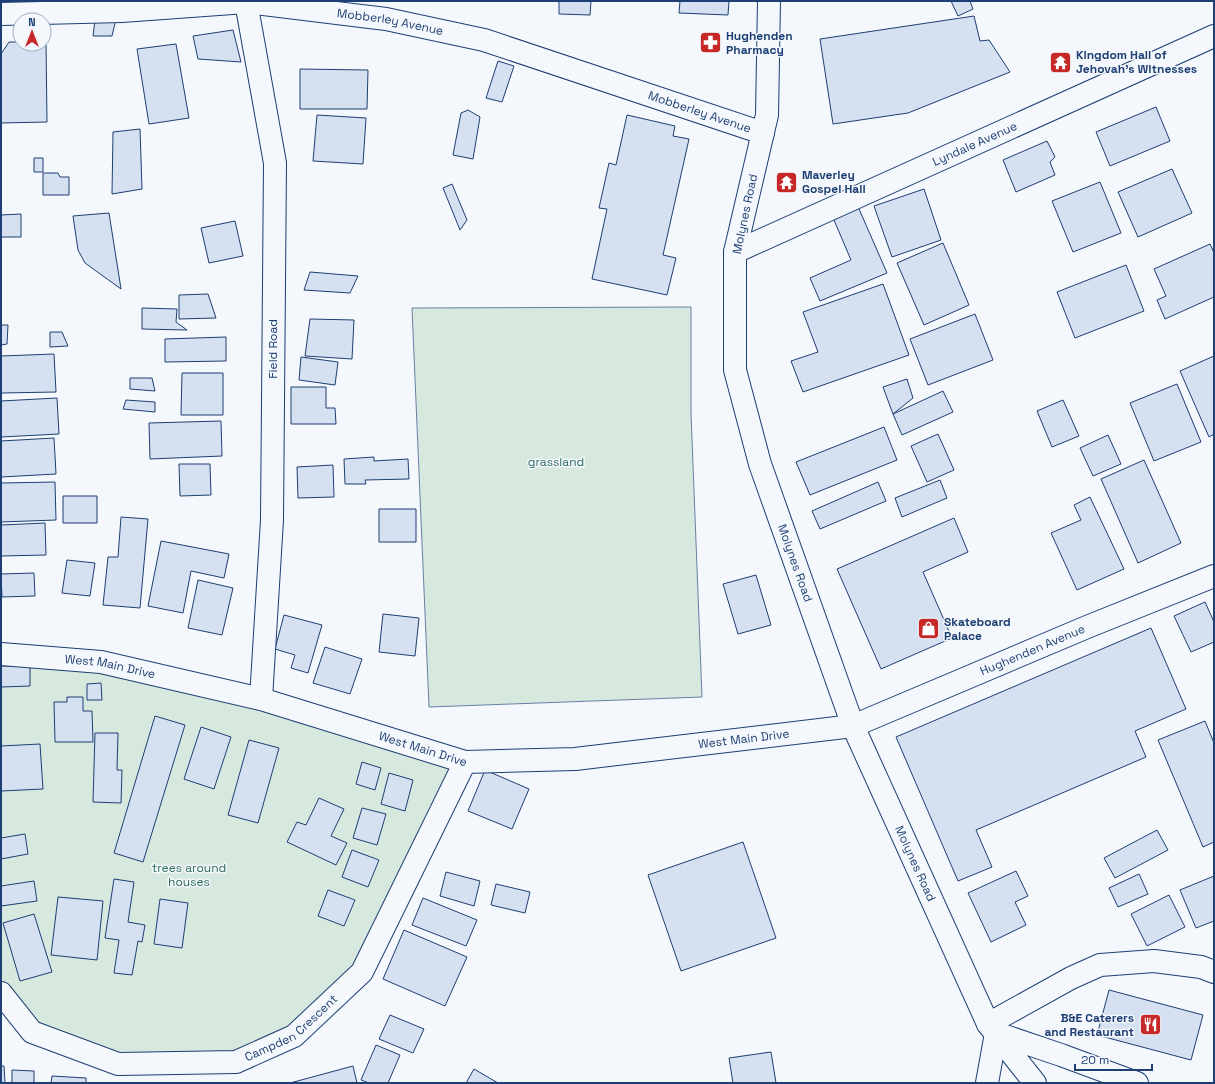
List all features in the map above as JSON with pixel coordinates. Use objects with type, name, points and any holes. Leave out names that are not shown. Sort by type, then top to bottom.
[{"type":"main road","name":"Molynes Road","points":[[769,1],[767,115],[735,252],[735,370],[760,464],[852,726],[992,1028],[1035,1083]]},
{"type":"main road","name":"Mobberley Avenue","points":[[1,14],[122,11],[246,2],[386,19],[484,40],[763,133]]},
{"type":"main road","name":"Field Road","points":[[246,2],[275,163],[272,520],[260,699]]},
{"type":"main road","name":"Lyndale Avenue","points":[[735,252],[1214,36]]},
{"type":"main road","name":"Hughenden Avenue","points":[[852,726],[1087,627],[1214,576]]},
{"type":"main road","name":"West Main Drive","points":[[1,654],[101,662],[260,699],[465,762],[575,759],[852,726]]},
{"type":"main road","name":"Campden Crescent","points":[[1,993],[32,1032],[118,1064],[236,1062],[294,1036],[362,972],[465,762]]},
{"type":"main road","points":[[992,1028],[1071,978],[1100,966],[1154,961],[1201,967],[1214,972]]},
{"type":"main road","points":[[986,1083],[992,1028]]},
{"type":"main road","points":[[992,1028],[1137,1083]]},
{"type":"green space","name":"grassland","points":[[691,307],[691,413],[702,697],[429,707],[412,308]]},
{"type":"green space","name":"trees around houses","points":[[1,658],[101,662],[465,762],[362,972],[294,1036],[236,1062],[118,1064],[32,1032],[1,993]]},
{"type":"building","points":[[559,1],[591,1],[590,15],[559,14]]},
{"type":"building","points":[[680,1],[729,1],[728,15],[679,13]]},
{"type":"building","points":[[951,1],[970,1],[973,9],[958,16]]},
{"type":"building","points":[[974,16],[980,41],[989,40],[1010,72],[908,113],[833,124],[820,39]]},
{"type":"building","points":[[116,19],[112,36],[93,36],[95,20]]},
{"type":"building","points":[[233,30],[241,62],[198,59],[193,36]]},
{"type":"building","points":[[9,42],[12,42],[12,52],[46,52],[47,122],[1,123],[1,54]]},
{"type":"building","points":[[176,44],[189,118],[149,124],[137,49]]},
{"type":"building","points":[[498,61],[514,66],[502,102],[486,98]]},
{"type":"building","points":[[300,69],[368,70],[367,109],[300,109]]},
{"type":"building","points":[[1156,107],[1170,141],[1110,166],[1096,132]]},
{"type":"building","points":[[468,110],[480,117],[473,159],[453,155],[461,113]]},
{"type":"building","points":[[317,115],[366,118],[363,164],[313,161]]},
{"type":"building","points":[[627,115],[675,126],[673,136],[689,139],[663,255],[676,258],[667,295],[592,279],[607,209],[599,208],[609,163],[616,165]]},
{"type":"building","points":[[140,129],[142,189],[112,194],[113,132]]},
{"type":"building","points":[[1047,141],[1055,157],[1050,162],[1055,175],[1016,192],[1003,160]]},
{"type":"building","points":[[34,158],[43,158],[43,172],[34,172]]},
{"type":"building","points":[[1172,169],[1192,213],[1138,237],[1118,192]]},
{"type":"building","points":[[43,173],[58,173],[60,177],[69,177],[69,195],[43,195]]},
{"type":"building","points":[[1100,182],[1121,233],[1073,252],[1052,201]]},
{"type":"building","points":[[452,184],[467,220],[460,230],[443,188]]},
{"type":"building","points":[[924,189],[941,240],[892,257],[874,206]]},
{"type":"building","points":[[856,202],[887,273],[820,301],[810,278],[851,260],[831,213]]},
{"type":"building","points":[[109,213],[121,289],[85,263],[78,250],[73,216]]},
{"type":"building","points":[[21,214],[21,237],[1,237],[1,215]]},
{"type":"building","points":[[235,221],[243,256],[209,263],[201,228]]},
{"type":"building","points":[[943,243],[969,305],[924,325],[897,263]]},
{"type":"building","points":[[1210,244],[1214,253],[1214,297],[1165,319],[1157,300],[1166,296],[1154,269]]},
{"type":"building","points":[[1126,265],[1144,311],[1075,338],[1057,292]]},
{"type":"building","points":[[310,272],[358,276],[350,293],[304,290]]},
{"type":"building","points":[[883,284],[909,355],[803,392],[791,361],[818,352],[803,312]]},
{"type":"building","points":[[208,294],[216,318],[179,319],[179,295]]},
{"type":"building","points":[[142,308],[177,309],[176,322],[187,330],[142,329]]},
{"type":"building","points":[[975,314],[993,360],[928,385],[910,339]]},
{"type":"building","points":[[310,319],[354,320],[352,359],[305,356]]},
{"type":"building","points":[[1,325],[8,325],[7,344],[1,345]]},
{"type":"building","points":[[50,332],[62,332],[68,346],[50,347]]},
{"type":"building","points":[[226,337],[226,361],[165,362],[165,339]]},
{"type":"building","points":[[54,354],[56,392],[1,393],[1,356]]},
{"type":"building","points":[[1214,356],[1214,434],[1209,437],[1180,371]]},
{"type":"building","points":[[301,357],[338,362],[335,385],[299,380]]},
{"type":"building","points":[[182,373],[223,373],[223,415],[181,415]]},
{"type":"building","points":[[130,378],[152,378],[155,391],[130,389]]},
{"type":"building","points":[[907,379],[913,398],[893,414],[883,387]]},
{"type":"building","points":[[1177,384],[1201,442],[1154,461],[1130,403]]},
{"type":"building","points":[[291,387],[326,387],[326,408],[335,408],[336,424],[291,424]]},
{"type":"building","points":[[943,391],[953,412],[902,435],[893,414]]},
{"type":"building","points":[[57,398],[59,434],[1,437],[1,401]]},
{"type":"building","points":[[126,400],[155,402],[155,412],[123,409]]},
{"type":"building","points":[[1063,400],[1079,436],[1052,447],[1037,411]]},
{"type":"building","points":[[221,421],[222,456],[150,459],[149,423]]},
{"type":"building","points":[[884,427],[897,460],[810,495],[796,462]]},
{"type":"building","points":[[938,434],[954,470],[927,482],[911,446]]},
{"type":"building","points":[[1108,435],[1121,464],[1093,476],[1080,448]]},
{"type":"building","points":[[54,438],[56,474],[1,477],[1,441]]},
{"type":"building","points":[[374,457],[374,461],[408,459],[409,479],[365,480],[366,484],[345,484],[344,459]]},
{"type":"building","points":[[1144,460],[1181,543],[1138,563],[1101,479]]},
{"type":"building","points":[[179,464],[210,464],[211,495],[180,496]]},
{"type":"building","points":[[333,465],[334,497],[298,498],[297,467]]},
{"type":"building","points":[[940,480],[947,498],[902,517],[895,498]]},
{"type":"building","points":[[55,482],[56,520],[1,522],[1,483]]},
{"type":"building","points":[[878,482],[886,501],[820,529],[812,511]]},
{"type":"building","points":[[63,496],[97,496],[97,523],[63,523]]},
{"type":"building","points":[[1090,497],[1124,569],[1077,590],[1051,533],[1081,520],[1074,505]]},
{"type":"building","points":[[379,509],[416,509],[416,542],[379,542]]},
{"type":"building","points":[[121,517],[148,519],[140,608],[103,605],[108,557],[118,557]]},
{"type":"building","points":[[954,518],[968,552],[923,572],[952,638],[881,669],[837,569]]},
{"type":"building","points":[[45,523],[46,555],[1,556],[1,525]]},
{"type":"building","points":[[161,541],[229,554],[224,578],[191,571],[183,613],[148,606]]},
{"type":"building","points":[[67,560],[95,563],[90,596],[62,593]]},
{"type":"building","points":[[34,573],[35,596],[2,597],[1,574]]},
{"type":"building","points":[[756,575],[771,625],[738,634],[723,584]]},
{"type":"building","points":[[198,580],[233,588],[222,635],[188,628]]},
{"type":"building","points":[[1205,602],[1214,622],[1214,642],[1191,652],[1174,616]]},
{"type":"building","points":[[383,614],[419,618],[415,656],[379,652]]},
{"type":"building","points":[[284,615],[322,625],[308,673],[291,668],[295,655],[275,649]]},
{"type":"building","points":[[1151,628],[1186,709],[1135,731],[1146,757],[976,830],[992,867],[958,881],[896,737]]},
{"type":"building","points":[[325,647],[362,659],[350,694],[313,683]]},
{"type":"building","points":[[1,661],[2,666],[30,666],[30,686],[1,687]]},
{"type":"building","points":[[101,683],[102,700],[87,700],[87,684]]},
{"type":"building","points":[[67,697],[83,697],[83,711],[92,711],[93,742],[55,742],[54,702],[67,702]]},
{"type":"building","points":[[155,716],[185,725],[143,862],[114,853]]},
{"type":"building","points":[[1205,721],[1214,743],[1214,842],[1203,847],[1158,740]]},
{"type":"building","points":[[201,727],[231,737],[214,789],[184,779]]},
{"type":"building","points":[[95,733],[118,733],[117,770],[122,770],[121,803],[93,802]]},
{"type":"building","points":[[249,740],[279,748],[258,823],[228,815]]},
{"type":"building","points":[[40,744],[43,789],[1,791],[1,746]]},
{"type":"building","points":[[362,762],[381,768],[375,790],[356,784]]},
{"type":"building","points":[[485,770],[529,789],[512,829],[468,811]]},
{"type":"building","points":[[389,773],[413,780],[405,811],[381,804]]},
{"type":"building","points":[[319,798],[344,809],[331,836],[347,843],[336,865],[287,842],[297,822],[306,825]]},
{"type":"building","points":[[362,808],[386,814],[377,845],[353,838]]},
{"type":"building","points":[[1157,830],[1168,850],[1115,878],[1104,858]]},
{"type":"building","points":[[25,834],[28,854],[1,859],[1,838]]},
{"type":"building","points":[[743,842],[776,938],[681,971],[648,875]]},
{"type":"building","points":[[352,850],[379,860],[368,887],[342,877]]},
{"type":"building","points":[[1016,871],[1028,896],[1015,902],[1026,925],[991,942],[968,893]]},
{"type":"building","points":[[446,872],[480,881],[474,906],[440,896]]},
{"type":"building","points":[[1139,874],[1148,894],[1118,907],[1109,888]]},
{"type":"building","points":[[1214,876],[1214,921],[1196,928],[1180,890]]},
{"type":"building","points":[[114,879],[134,882],[128,922],[145,925],[142,942],[138,941],[132,975],[114,973],[119,940],[105,938]]},
{"type":"building","points":[[34,881],[37,901],[1,906],[1,886]]},
{"type":"building","points":[[496,884],[530,892],[525,913],[491,905]]},
{"type":"building","points":[[328,890],[355,900],[344,926],[318,916]]},
{"type":"building","points":[[1169,895],[1185,927],[1147,946],[1131,914]]},
{"type":"building","points":[[58,897],[103,901],[97,960],[51,955]]},
{"type":"building","points":[[423,898],[477,920],[466,946],[412,925]]},
{"type":"building","points":[[160,899],[188,903],[182,948],[154,944]]},
{"type":"building","points":[[34,914],[52,972],[20,981],[3,923]]},
{"type":"building","points":[[404,930],[467,957],[445,1006],[383,979]]},
{"type":"building","name":"B&E Caterers and Restaurant","points":[[1109,990],[1203,1015],[1191,1060],[1097,1035]]},
{"type":"building","points":[[390,1015],[424,1029],[413,1053],[379,1039]]},
{"type":"building","points":[[376,1045],[400,1055],[388,1083],[369,1083],[361,1080]]},
{"type":"building","points":[[771,1052],[776,1083],[733,1083],[729,1058]]},
{"type":"building","points":[[1,1066],[4,1066],[5,1083],[1,1083]]},
{"type":"building","points":[[353,1066],[357,1083],[290,1083]]},
{"type":"building","points":[[474,1069],[498,1083],[466,1083]]},
{"type":"building","points":[[12,1070],[34,1071],[34,1083],[12,1083]]},
{"type":"building","points":[[52,1076],[86,1078],[86,1083],[51,1083]]},
{"type":"place","name":"Hughenden Pharmacy","points":[[711,43]]},
{"type":"place","name":"Kingdom Hall of Jehovah's Witnesses","points":[[1060,62]]},
{"type":"place","name":"Maverley Gospel Hall","points":[[786,182]]},
{"type":"place","name":"Skateboard Palace","points":[[928,629]]},
{"type":"place","name":"B&E Caterers and Restaurant","points":[[1150,1025]]}]
